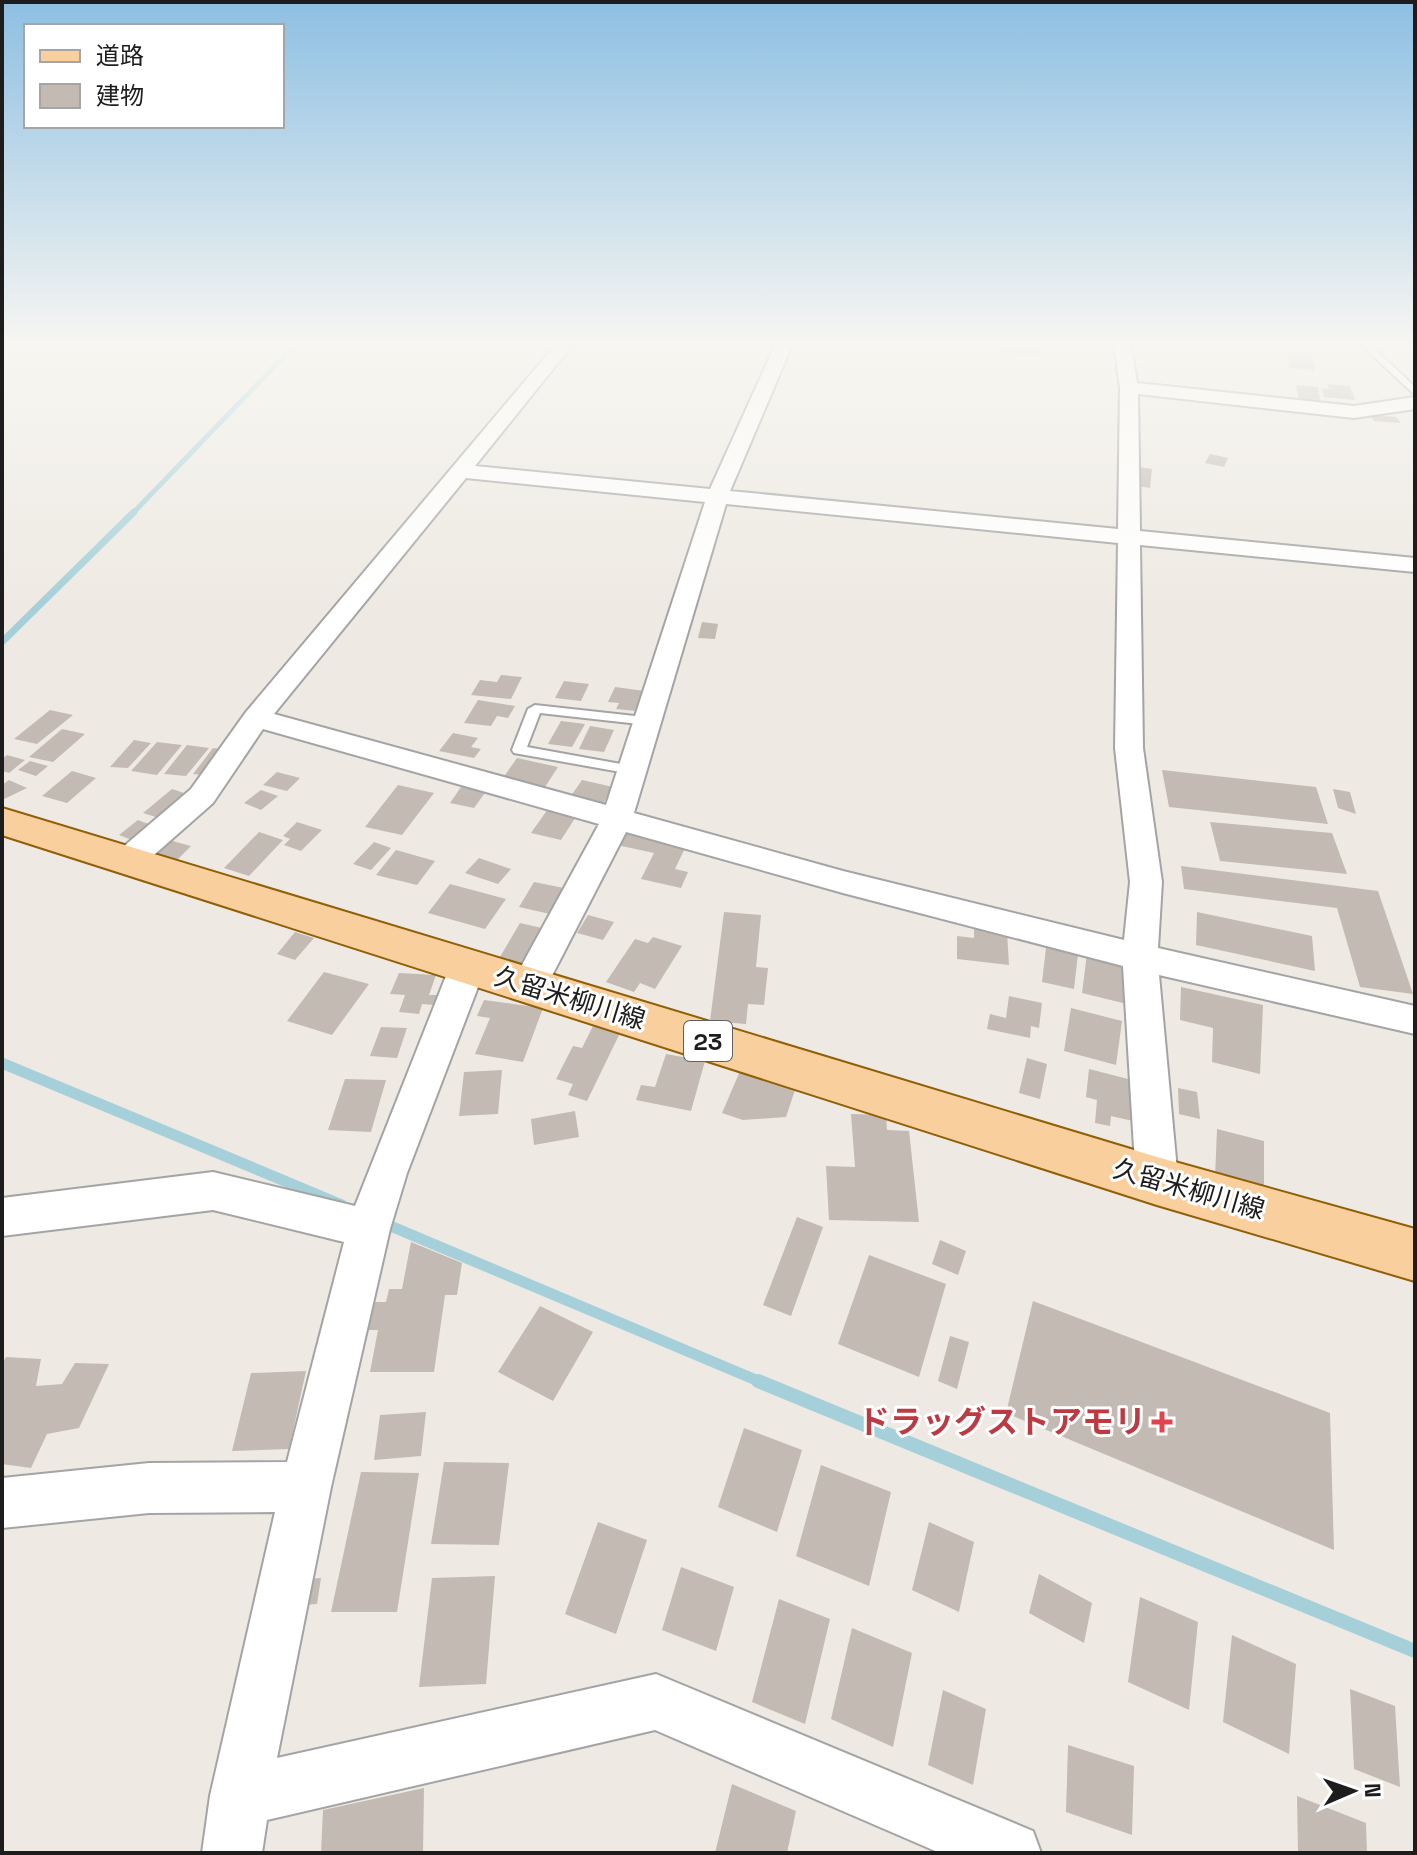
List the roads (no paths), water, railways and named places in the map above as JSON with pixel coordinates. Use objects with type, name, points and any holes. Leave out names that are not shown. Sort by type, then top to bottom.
[{"type":"main road","name":"久留米柳川線","points":[[2,821],[1157,1181],[1415,1255]]},
{"type":"street","points":[[127,861],[202,796],[256,718],[494,430]]},
{"type":"street","points":[[529,985],[617,819],[718,495],[747,430]]},
{"type":"street","points":[[1129,430],[1129,748],[1146,882],[1140,957],[1157,1181]]},
{"type":"street","points":[[460,471],[1415,565]]},
{"type":"street","points":[[256,718],[843,882],[1140,957],[1415,1020]]},
{"type":"street","points":[[232,1853],[240,1796],[306,1487],[369,1229],[386,1173],[468,966]]},
{"type":"street","points":[[2,1217],[213,1191],[369,1229]]},
{"type":"street","points":[[2,1503],[149,1488],[306,1487]]},
{"type":"street","points":[[240,1796],[656,1702],[1011,1853]]},
{"type":"lane","points":[[632,770],[519,750],[535,709],[648,721]]},
{"type":"waterway","points":[[133,513],[213,430]]},
{"type":"waterway","points":[[2,642],[133,513]]},
{"type":"waterway","points":[[2,1063],[342,1205]]},
{"type":"waterway","points":[[381,1222],[763,1383]]},
{"type":"waterway","points":[[758,1381],[1415,1651]]},
{"type":"place","name":"ドラッグストアモリ","points":[[1162,1422]]}]
